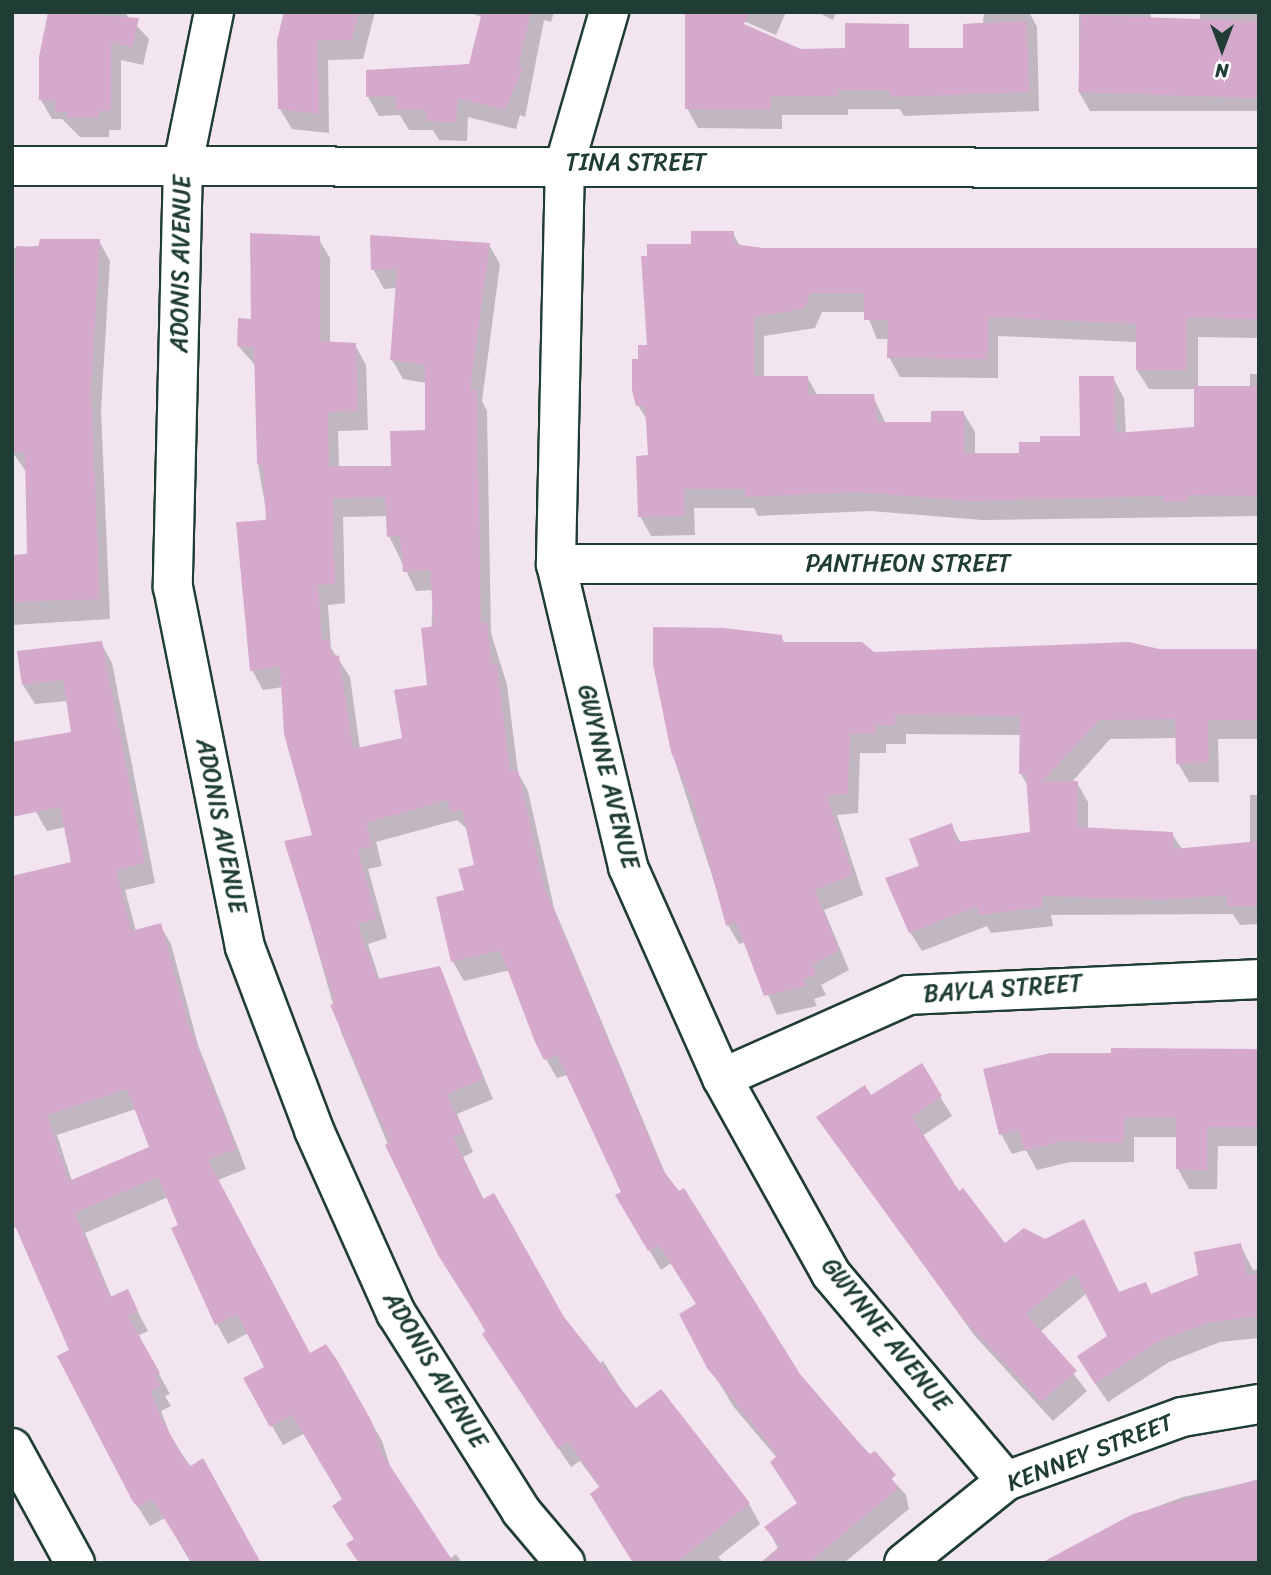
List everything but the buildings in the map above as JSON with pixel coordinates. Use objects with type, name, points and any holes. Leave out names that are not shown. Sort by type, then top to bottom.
[{"type":"street","name":"ADONIS AVENUE","points":[[214,12],[183,165],[173,587],[245,947],[314,1130],[396,1313],[521,1511],[565,1563]]},
{"type":"street","name":"GWYNNE AVENUE","points":[[609,12],[565,163],[556,564],[628,867],[722,1078],[831,1274],[1006,1481]]},
{"type":"street","name":"TINA STREET","points":[[12,166],[565,163],[1259,168]]},
{"type":"street","name":"PANTHEON STREET","points":[[556,564],[1259,564]]},
{"type":"street","name":"BAYLA STREET","points":[[722,1078],[908,995],[1259,979]]},
{"type":"street","name":"KENNEY STREET","points":[[904,1563],[1006,1481],[1182,1417],[1259,1404]]},
{"type":"street","points":[[12,1448],[75,1563]]}]
